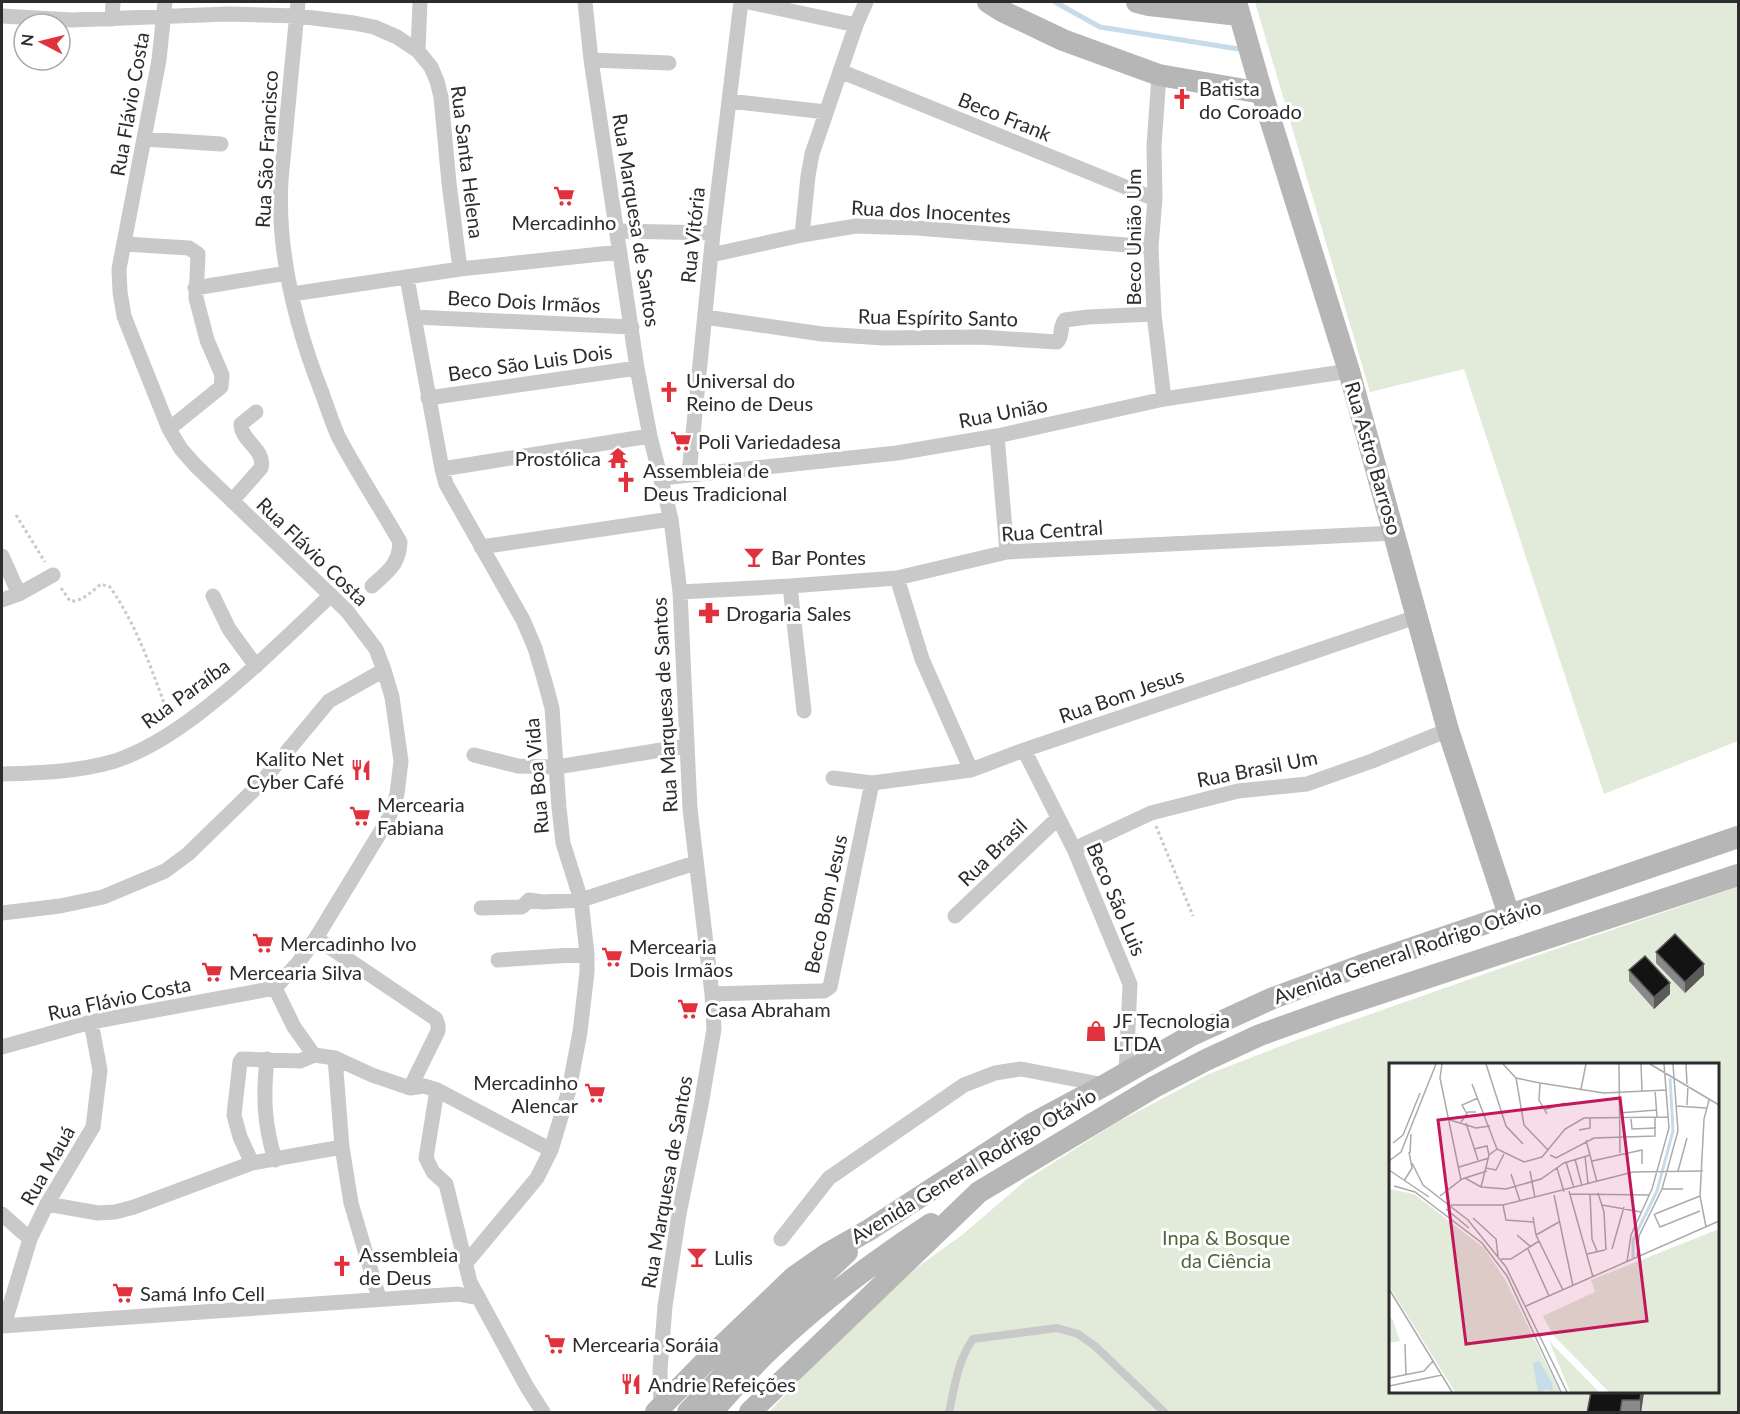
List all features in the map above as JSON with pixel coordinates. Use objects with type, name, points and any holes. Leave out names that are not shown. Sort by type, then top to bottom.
[{"type":"main road","points":[[988,2],[1063,40],[1159,75],[1262,93]]},
{"type":"main road","points":[[1137,2],[1149,5],[1238,8]]},
{"type":"main road","name":"Rua Astro Barroso","points":[[1238,8],[1262,93],[1349,370],[1448,730],[1509,915]]},
{"type":"main road","name":"Avenida General Rodrigo Otávio","points":[[659,1410],[703,1364],[794,1277],[1032,1124],[1192,1035],[1273,998],[1738,837]]},
{"type":"main road","name":"Avenida General Rodrigo Otávio","points":[[758,1409],[979,1192],[1154,1087],[1260,1035],[1338,1006],[1738,874]]},
{"type":"main road","points":[[712,1413],[749,1370],[813,1310],[879,1259],[979,1192]]},
{"type":"main road","points":[[688,1413],[778,1318],[869,1230]]},
{"type":"street","points":[[112,19],[113,2]]},
{"type":"street","points":[[418,51],[420,2]]},
{"type":"street","name":"Rua Marquesa de Santos","points":[[585,2],[591,60],[638,368],[650,436],[671,519],[680,592],[686,746],[695,863],[712,994],[714,1029],[679,1214],[665,1306],[659,1410]]},
{"type":"street","name":"Rua Vitória","points":[[689,474],[713,233],[741,2]]},
{"type":"street","points":[[749,2],[856,25]]},
{"type":"street","points":[[802,235],[812,154],[866,2]]},
{"type":"street","name":"Rua Santa Helena","points":[[2,16],[72,20],[112,19],[165,9],[228,14],[297,9],[333,20],[374,27],[397,37],[418,51],[431,67],[437,81],[441,97],[460,269]]},
{"type":"street","name":"Rua Flávio Costa","points":[[2,1047],[91,1022],[275,988],[298,963],[316,938],[389,818],[397,794],[400,761],[392,697],[376,649],[347,611],[181,449],[169,429],[124,316],[119,269],[159,60],[165,9]]},
{"type":"street","name":"Rua São Francisco","points":[[297,9],[279,208],[281,234],[287,273],[312,368],[338,434],[400,542],[400,554],[395,565],[372,586]]},
{"type":"street","points":[[591,60],[669,63]]},
{"type":"street","name":"Beco Frank","points":[[840,71],[1155,199]]},
{"type":"street","name":"Beco União Um","points":[[1159,75],[1151,247],[1154,314],[1164,399]]},
{"type":"street","points":[[729,101],[826,112]]},
{"type":"street","points":[[144,139],[221,144]]},
{"type":"street","name":"Rua dos Inocentes","points":[[711,255],[856,226],[917,228],[1151,247]]},
{"type":"street","points":[[617,231],[713,233]]},
{"type":"street","points":[[125,244],[189,248],[198,254],[195,288],[199,312],[207,340],[222,375],[221,387],[169,429]]},
{"type":"street","points":[[292,294],[460,269],[620,252]]},
{"type":"street","points":[[195,288],[287,273]]},
{"type":"street","name":"Rua Boa Vida","points":[[407,278],[446,484],[508,594],[535,648],[552,708],[563,843],[581,900],[587,954],[580,1032],[569,1090],[551,1150],[537,1178],[466,1263]]},
{"type":"street","name":"Rua Espírito Santo","points":[[705,317],[843,336],[979,337],[1057,342],[1060,340],[1061,326],[1065,320],[1154,314]]},
{"type":"street","name":"Beco Dois Irmãos","points":[[414,317],[632,327]]},
{"type":"street","name":"Beco São Luis Dois","points":[[428,398],[638,368]]},
{"type":"street","name":"Rua União","points":[[662,478],[897,453],[997,436],[1164,399],[1349,370]]},
{"type":"street","points":[[232,501],[261,468],[262,458],[241,431],[241,424],[256,412]]},
{"type":"street","points":[[442,469],[650,436]]},
{"type":"street","points":[[997,436],[1006,552]]},
{"type":"street","points":[[481,547],[671,519]]},
{"type":"street","name":"Rua Central","points":[[680,592],[897,578],[1006,552],[1395,533]]},
{"type":"street","points":[[2,556],[19,594]]},
{"type":"street","points":[[2,600],[19,594],[53,575]]},
{"type":"street","points":[[897,578],[922,659],[971,770]]},
{"type":"street","points":[[790,586],[804,711]]},
{"type":"street","name":"Rua Paraíba","points":[[2,774],[57,772],[86,768],[137,752],[175,732],[222,696],[331,595]]},
{"type":"street","points":[[213,596],[229,628],[256,666]]},
{"type":"street","name":"Rua Bom Jesus","points":[[833,778],[872,783],[971,770],[1416,617]]},
{"type":"street","points":[[2,913],[60,906],[103,897],[165,871],[207,837],[260,784],[329,701],[384,670]]},
{"type":"street","name":"Rua Brasil Um","points":[[1074,849],[1151,813],[1238,791],[1307,784],[1448,730]]},
{"type":"street","points":[[474,755],[518,766],[557,767],[686,746]]},
{"type":"street","name":"Beco São Luis","points":[[1024,750],[1074,849],[1130,984],[1126,1073]]},
{"type":"street","name":"Beco Bom Jesus","points":[[712,994],[824,991],[830,987],[872,783]]},
{"type":"street","name":"Rua Brasil","points":[[955,916],[1058,818]]},
{"type":"street","points":[[481,908],[522,907],[529,900],[543,902],[581,900],[695,863]]},
{"type":"street","points":[[316,938],[436,1019],[438,1031],[410,1088]]},
{"type":"street","points":[[498,960],[587,954]]},
{"type":"street","points":[[275,988],[294,1027],[314,1055]]},
{"type":"street","name":"Rua Mauá","points":[[3,1326],[30,1239],[47,1204],[93,1127],[100,1070],[91,1022]]},
{"type":"street","points":[[252,1163],[240,1137],[234,1115],[238,1067],[242,1059],[300,1061],[314,1055],[335,1058],[372,1075],[410,1088],[424,1086],[437,1090],[551,1150]]},
{"type":"street","points":[[335,1058],[342,1147],[351,1203],[379,1298]]},
{"type":"street","points":[[267,1059],[264,1112],[268,1138],[275,1160]]},
{"type":"street","points":[[781,1239],[829,1178],[964,1085],[995,1072],[1021,1069],[1105,1085]]},
{"type":"street","points":[[437,1090],[426,1158],[434,1172],[446,1184],[470,1282],[526,1387],[543,1413]]},
{"type":"street","points":[[47,1204],[98,1213],[115,1212],[252,1163],[342,1147]]},
{"type":"street","points":[[2,1214],[30,1239]]},
{"type":"street","points":[[3,1326],[458,1293],[479,1298]]},
{"type":"lane","points":[[949,1413],[959,1366],[964,1352],[973,1339],[1057,1328],[1078,1334],[1095,1346],[1164,1413]]},
{"type":"path","points":[[16,515],[70,601],[79,601],[101,584],[110,587],[138,634],[164,703]]},
{"type":"path","points":[[1151,813],[1194,916]]},
{"type":"green space","points":[[1255,2],[1738,2],[1738,741],[1604,794],[1464,369],[1370,392]]},
{"type":"green space","name":"Inpa & Bosque da Ciência","points":[[1738,887],[1738,1412],[769,1412],[841,1336],[915,1269],[962,1235],[1026,1180],[1116,1123],[1209,1074],[1294,1041]]},
{"type":"building","points":[[1675,934],[1704,964],[1685,982],[1656,952]]},
{"type":"building","points":[[1645,956],[1670,983],[1654,997],[1629,970]]},
{"type":"building","points":[[1591,1393],[1641,1393],[1640,1400],[1622,1400],[1620,1413],[1587,1413]]},
{"type":"waterway","points":[[1055,2],[1100,27],[1245,50]]},
{"type":"place","name":"Batista do Coroado","points":[[1182,99]]},
{"type":"place","name":"Mercadinho","points":[[564,196]]},
{"type":"place","name":"Universal do Reino de Deus","points":[[669,392]]},
{"type":"place","name":"Poli Variedadesa","points":[[681,441]]},
{"type":"place","name":"Prostólica","points":[[618,458]]},
{"type":"place","name":"Assembleia de Deus Tradicional","points":[[626,482]]},
{"type":"place","name":"Bar Pontes","points":[[754,557]]},
{"type":"place","name":"Drogaria Sales","points":[[709,613]]},
{"type":"place","name":"Kalito Net Cyber Café","points":[[361,770]]},
{"type":"place","name":"Mercearia Fabiana","points":[[360,816]]},
{"type":"place","name":"Mercadinho Ivo","points":[[263,943]]},
{"type":"place","name":"Mercearia Dois Irmãos","points":[[612,957]]},
{"type":"place","name":"Mercearia Silva","points":[[212,972]]},
{"type":"place","name":"Casa Abraham","points":[[688,1009]]},
{"type":"place","name":"JF Tecnologia LTDA","points":[[1096,1031]]},
{"type":"place","name":"Mercadinho Alencar","points":[[595,1093]]},
{"type":"place","name":"Lulis","points":[[697,1257]]},
{"type":"place","name":"Assembleia de Deus","points":[[342,1266]]},
{"type":"place","name":"Samá Info Cell","points":[[123,1293]]},
{"type":"place","name":"Mercearia Soráia","points":[[555,1344]]},
{"type":"place","name":"Andrie Refeições","points":[[631,1384]]}]
